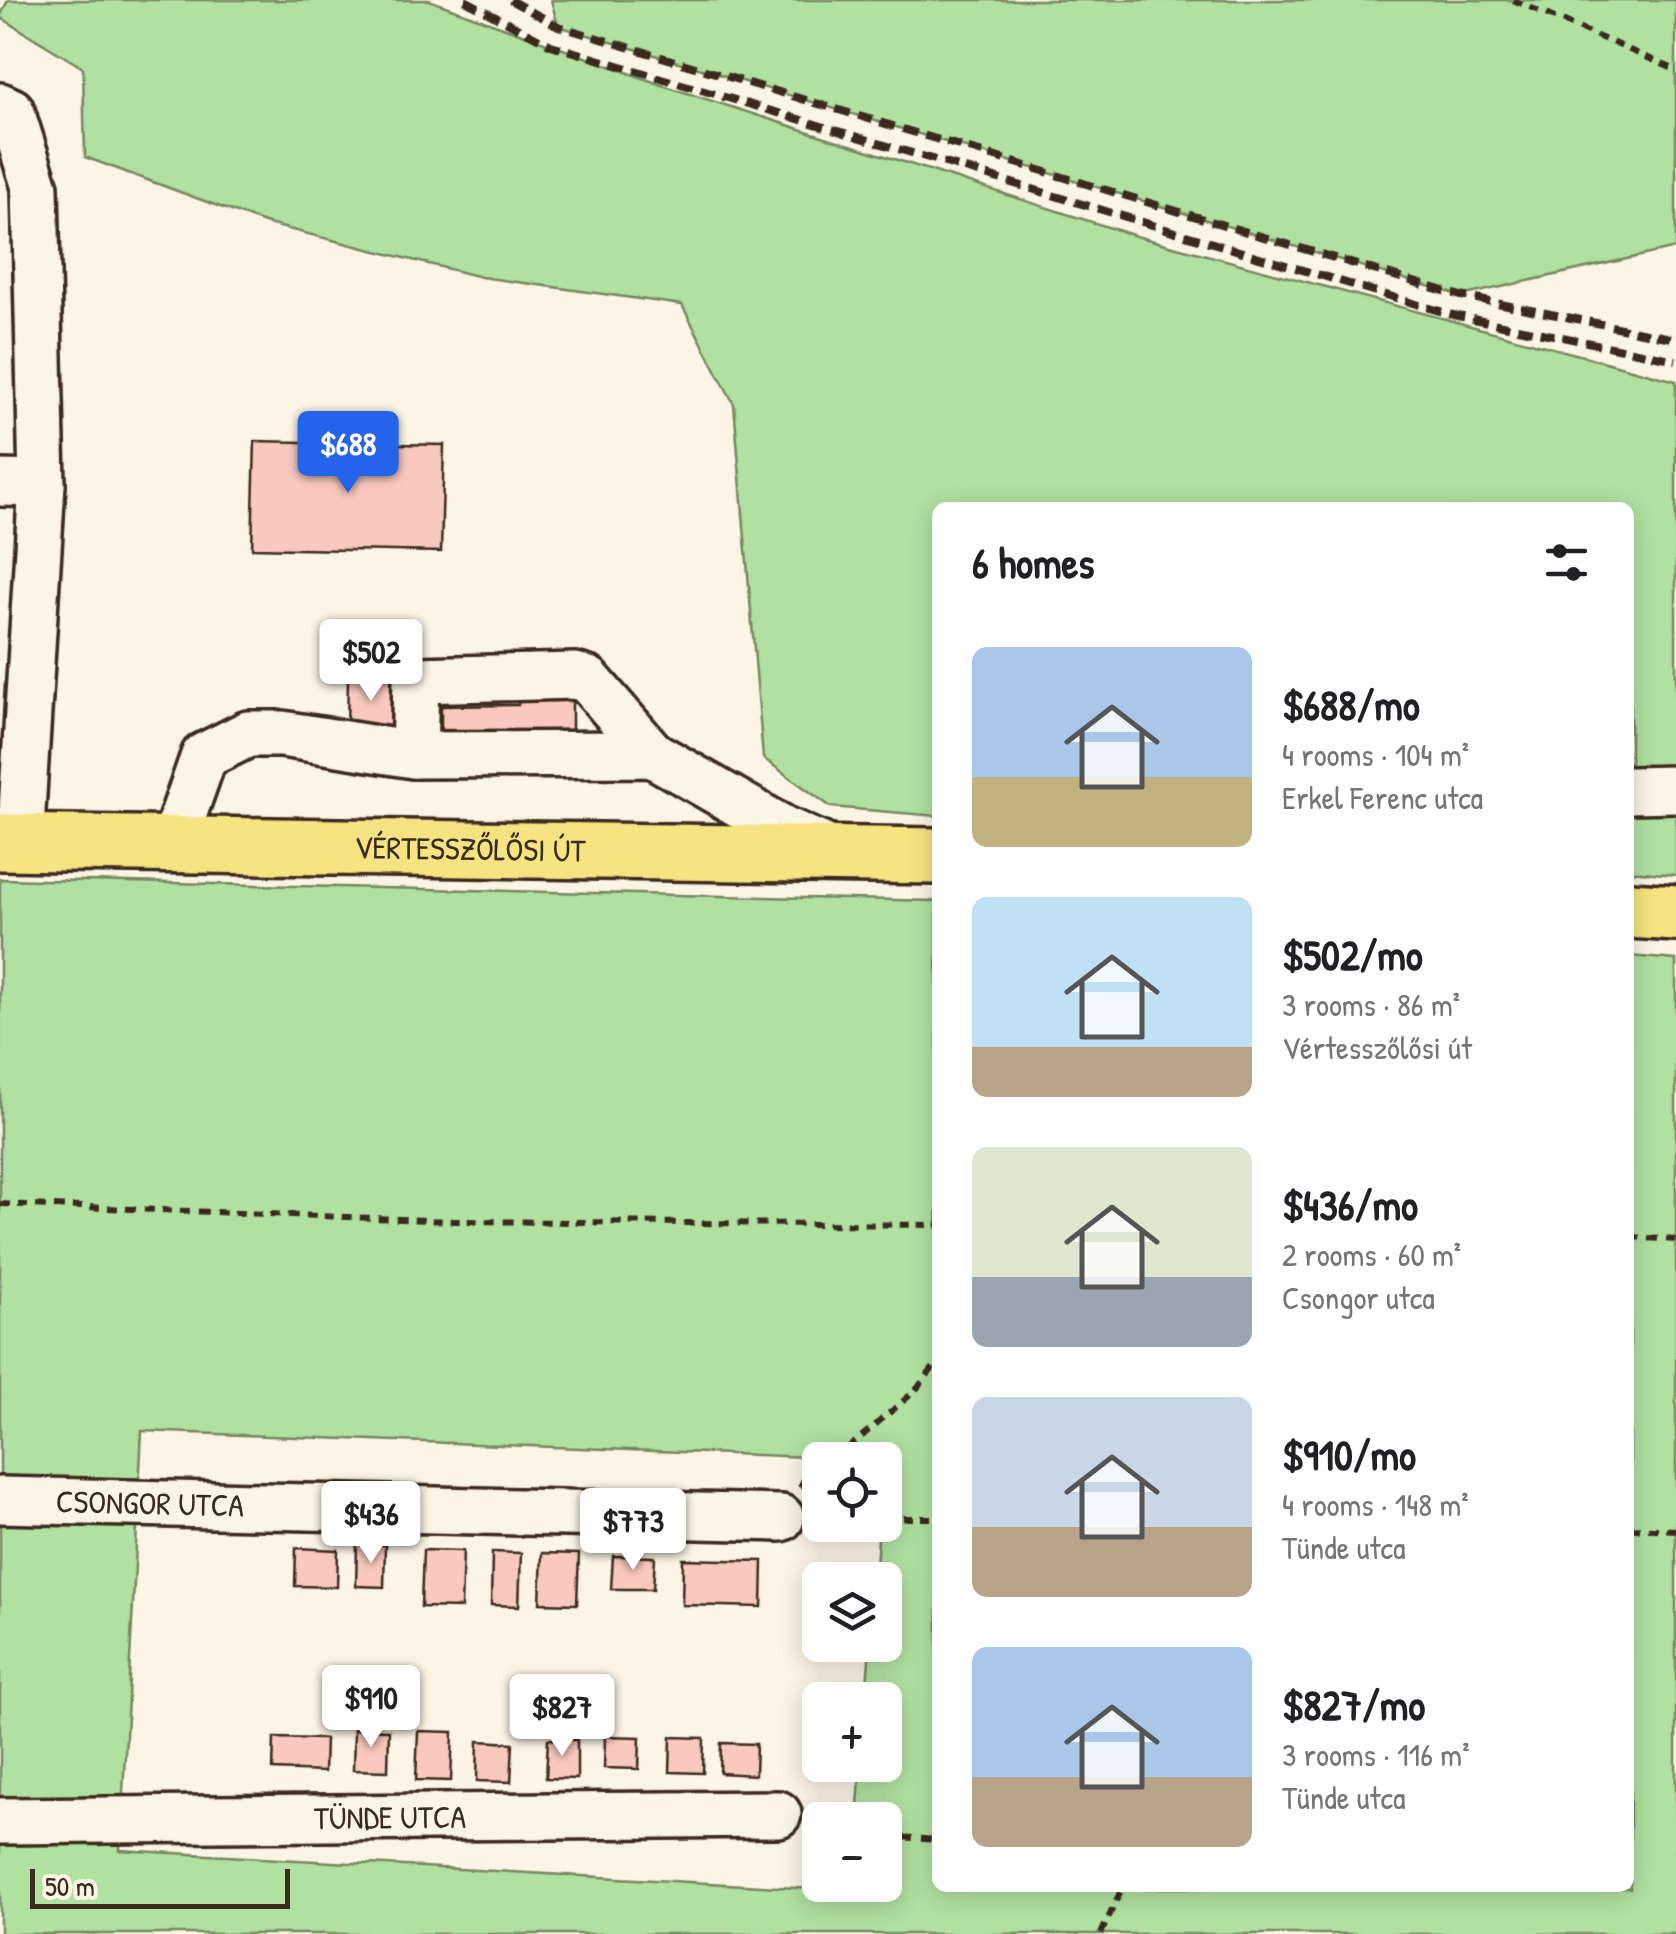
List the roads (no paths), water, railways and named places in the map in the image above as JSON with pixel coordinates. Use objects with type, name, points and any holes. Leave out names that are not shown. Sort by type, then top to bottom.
[{"type":"main road","name":"VÉRTESSZŐLŐSI ÚT","points":[[10,843],[932,856]]},
{"type":"main road","points":[[1634,910],[1676,913]]},
{"type":"street","points":[[5,108],[35,187],[10,843]]},
{"type":"street","points":[[414,755],[416,680],[575,676],[588,680],[694,794],[697,813],[689,828],[658,852]]},
{"type":"street","points":[[173,844],[204,756],[248,734],[282,734],[414,755],[664,762],[783,829],[840,854]]},
{"type":"street","points":[[1634,790],[1676,789]]},
{"type":"street","name":"CSONGOR UTCA","points":[[0,1500],[781,1518]]},
{"type":"street","name":"TÜNDE UTCA","points":[[0,1821],[778,1814]]},
{"type":"railway","points":[[465,0],[551,45],[1453,315],[1676,360]]},
{"type":"railway","points":[[510,0],[558,26],[1461,296],[1676,339]]}]
